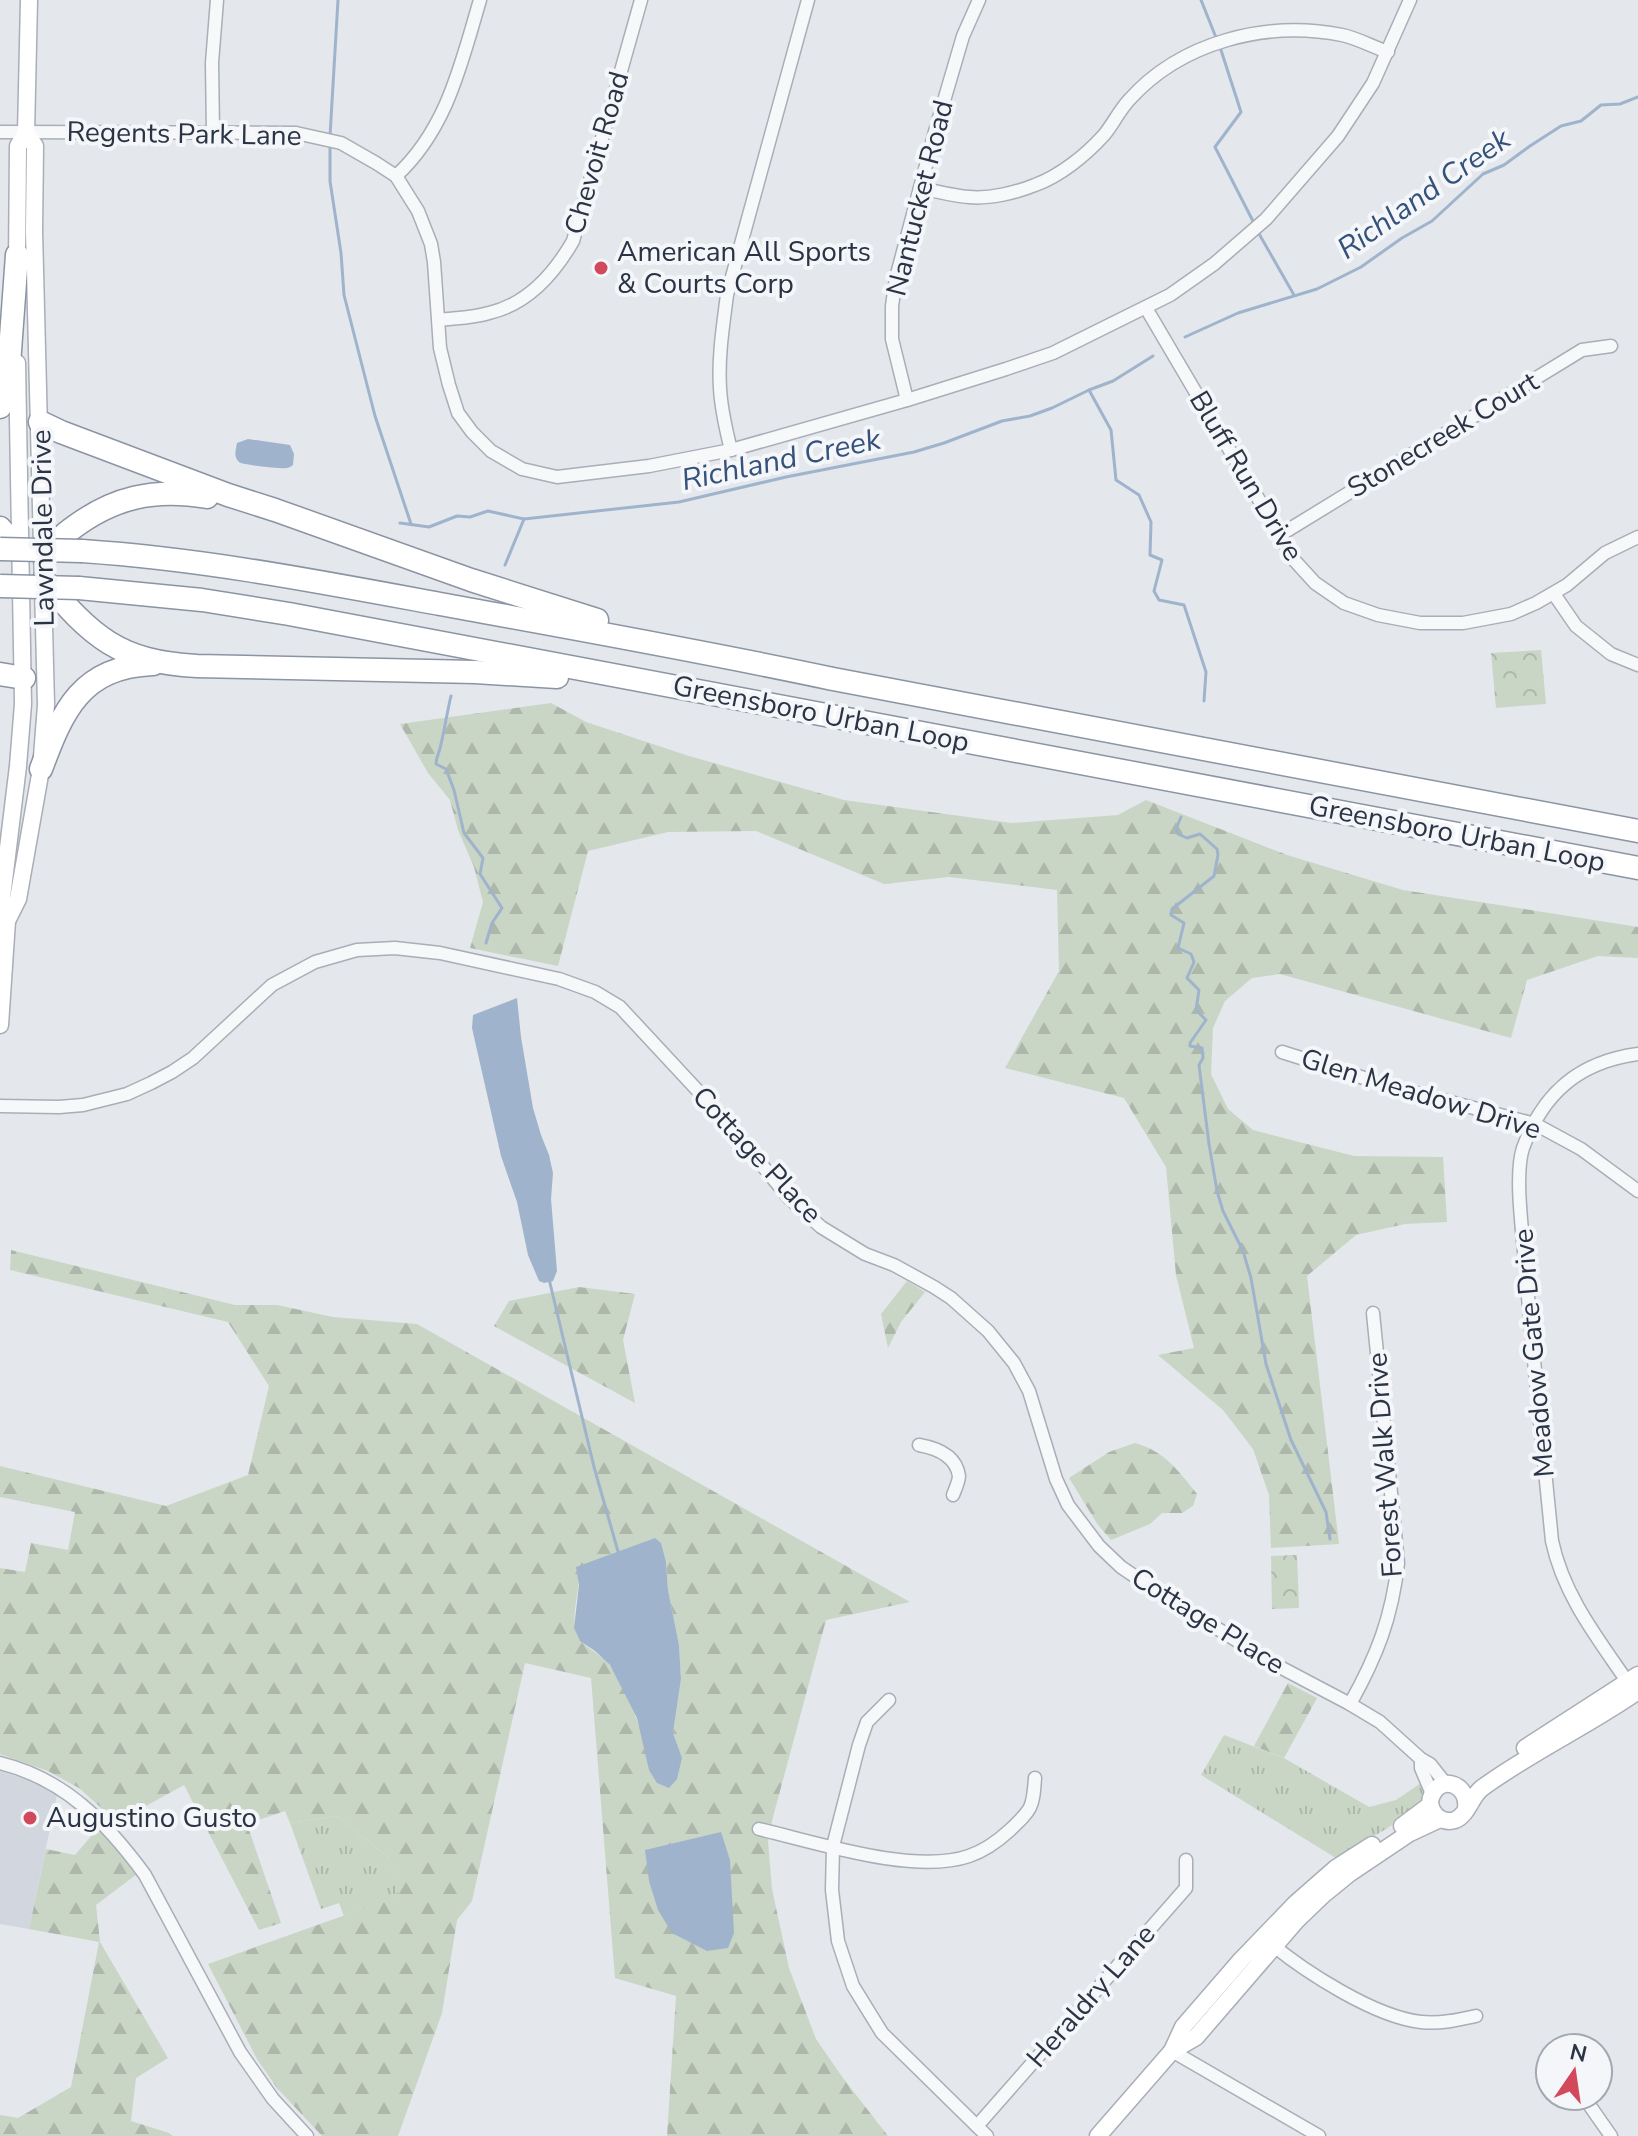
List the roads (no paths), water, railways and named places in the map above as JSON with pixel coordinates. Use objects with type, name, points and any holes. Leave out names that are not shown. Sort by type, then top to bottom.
[{"type":"highway","points":[[0,407],[8,378],[17,255]]},
{"type":"highway","points":[[40,422],[228,495],[471,580],[719,655]]},
{"type":"highway","points":[[0,598],[23,567],[93,514],[134,497],[164,493],[212,498],[228,495]]},
{"type":"highway","points":[[0,528],[23,567],[103,639],[129,653],[169,664]]},
{"type":"highway","name":"Greensboro Urban Loop","points":[[23,567],[82,551],[252,570],[719,655],[1638,831]]},
{"type":"highway","name":"Greensboro Urban Loop","points":[[23,567],[79,588],[246,607],[1638,868]]},
{"type":"highway","points":[[41,769],[61,718],[73,700],[90,684],[122,669],[144,664],[490,672],[673,686]]},
{"type":"highway","points":[[0,674],[24,678]]},
{"type":"main road","name":"Lawndale Drive","points":[[0,1025],[7,921],[2,897],[22,735],[24,678],[17,255],[18,146],[26,133],[29,0]]},
{"type":"main road","name":"Lawndale Drive","points":[[7,921],[18,899],[41,769],[46,705],[23,567],[40,422],[34,231],[35,146],[26,133]]},
{"type":"main road","points":[[1098,2136],[1172,2051],[1196,2037],[1268,1942],[1350,1873],[1421,1826],[1441,1798],[1635,1685]]},
{"type":"main road","points":[[1441,1798],[1453,1820],[1463,1814],[1481,1788],[1582,1728],[1635,1685]]},
{"type":"main road","points":[[1441,1798],[1466,1796],[1466,1808]]},
{"type":"street","points":[[213,132],[212,63],[217,0]]},
{"type":"street","points":[[396,176],[425,142],[453,92],[480,0]]},
{"type":"street","name":"Chevoit Road","points":[[439,320],[487,314],[509,307],[527,297],[560,264],[573,241],[641,0]]},
{"type":"street","points":[[731,450],[720,389],[721,339],[727,295],[808,0]]},
{"type":"street","name":"Nantucket Road","points":[[907,400],[892,339],[896,278],[963,36],[979,0]]},
{"type":"street","name":"Regents Park Lane","points":[[0,132],[278,132],[317,137],[356,150],[396,176],[418,211],[431,244],[440,348],[458,413],[491,451],[522,469],[557,477],[649,466],[731,450],[907,400],[1053,353],[1170,295],[1214,264],[1266,219],[1338,136],[1373,83],[1410,0]]},
{"type":"street","points":[[920,188],[969,197],[1002,194],[1036,185],[1062,171],[1089,150],[1129,100],[1154,78],[1181,58],[1215,43],[1253,34],[1297,31],[1343,35],[1388,52]]},
{"type":"street","name":"Bluff Run Drive","points":[[1146,308],[1295,561],[1315,583],[1344,603],[1378,615],[1420,623],[1463,623],[1511,614],[1554,594],[1605,553],[1638,537]]},
{"type":"street","name":"Stonecreek Court","points":[[1280,535],[1582,350],[1611,346]]},
{"type":"street","points":[[1554,594],[1576,626],[1611,654],[1638,665]]},
{"type":"street","name":"Cottage Place","points":[[0,1106],[83,1105],[139,1089],[193,1058],[272,985],[315,962],[357,950],[395,948],[440,953],[559,979],[595,992],[620,1007],[725,1120],[789,1198],[821,1227],[865,1254],[894,1265],[934,1287],[988,1331],[1014,1363],[1029,1391],[1052,1467],[1068,1505],[1112,1559],[1158,1592],[1278,1666],[1380,1722],[1421,1759],[1421,1768],[1441,1798]]},
{"type":"street","name":"Glen Meadow Drive","points":[[1282,1052],[1386,1085],[1535,1124],[1581,1149],[1638,1191]]},
{"type":"street","name":"Meadow Gate Drive","points":[[1635,1685],[1571,1596],[1552,1541],[1519,1190],[1522,1151],[1552,1095],[1579,1073],[1617,1057],[1638,1054]]},
{"type":"street","name":"Forest Walk Drive","points":[[1350,1704],[1382,1637],[1394,1598],[1398,1563],[1373,1313]]},
{"type":"street","points":[[919,1445],[943,1451],[954,1465],[959,1477],[953,1495]]},
{"type":"street","points":[[889,1700],[867,1722],[833,1846],[832,1890],[838,1941],[853,1986],[882,2033],[982,2131]]},
{"type":"street","points":[[0,1763],[37,1776],[73,1795],[128,1851],[145,1875],[240,2052],[273,2099],[307,2136]]},
{"type":"street","points":[[759,1829],[900,1861],[940,1862],[970,1856],[998,1841],[1033,1804],[1035,1778]]},
{"type":"street","name":"Heraldry Lane","points":[[982,2131],[1186,1888],[1186,1860]]},
{"type":"street","points":[[1268,1942],[1306,1972],[1396,2016],[1418,2022],[1438,2022],[1476,2016]]},
{"type":"street","points":[[1172,2051],[1319,2136]]},
{"type":"street","points":[[1594,2112],[1611,2136]]},
{"type":"water","points":[[248,439],[290,445],[294,454],[293,465],[278,468],[239,462],[235,455],[237,443]]},
{"type":"water","points":[[517,998],[533,1108],[553,1173],[551,1199],[557,1271],[553,1281],[544,1283],[539,1281],[528,1255],[517,1202],[501,1156],[472,1028],[473,1015]]},
{"type":"water","points":[[655,1538],[661,1543],[666,1562],[681,1679],[673,1733],[682,1758],[677,1779],[669,1788],[657,1783],[649,1770],[637,1718],[610,1665],[580,1641],[574,1628],[579,1585],[576,1567]]},
{"type":"water","points":[[721,1832],[730,1860],[734,1933],[728,1948],[707,1951],[672,1933],[658,1910],[649,1881],[645,1850]]},
{"type":"waterway","points":[[330,136],[338,0]]},
{"type":"waterway","points":[[1201,0],[1217,40]]},
{"type":"waterway","points":[[1220,47],[1241,112],[1215,147],[1255,225]]},
{"type":"waterway","name":"Richland Creek","points":[[1185,337],[1238,313],[1317,289],[1361,267],[1432,221],[1483,174],[1504,165],[1561,126],[1581,121],[1601,105],[1620,104],[1638,97]]},
{"type":"waterway","points":[[330,144],[330,181],[344,295],[375,416],[411,524]]},
{"type":"waterway","points":[[1258,232],[1294,295]]},
{"type":"waterway","name":"Richland Creek","points":[[400,523],[429,527],[457,516],[470,517],[488,511],[524,519],[679,502],[914,452],[1002,421],[1052,408],[1113,381],[1153,356]]},
{"type":"waterway","points":[[1089,390],[1111,430],[1116,480],[1139,495],[1151,522],[1150,555],[1162,560],[1154,591],[1159,600],[1184,605],[1206,672],[1204,701]]},
{"type":"waterway","points":[[505,565],[524,519]]},
{"type":"waterway","points":[[451,696],[436,764],[446,769],[464,833],[483,858],[480,874],[502,908],[492,923],[486,943]]},
{"type":"waterway","points":[[1181,817],[1176,829],[1178,834],[1187,838],[1200,834],[1217,849],[1218,855],[1214,876],[1172,909],[1171,915],[1184,923],[1178,948],[1191,954],[1194,962],[1187,978],[1199,990],[1196,1010],[1206,1020],[1190,1046],[1202,1048],[1203,1058],[1199,1065],[1217,1191],[1251,1278],[1266,1364],[1291,1440],[1326,1512],[1330,1539]]},
{"type":"waterway","points":[[549,1279],[594,1467],[619,1555]]},
{"type":"place","name":"American All Sports & Courts Corp","points":[[601,268]]},
{"type":"place","name":"Augustino Gusto","points":[[30,1818]]}]
